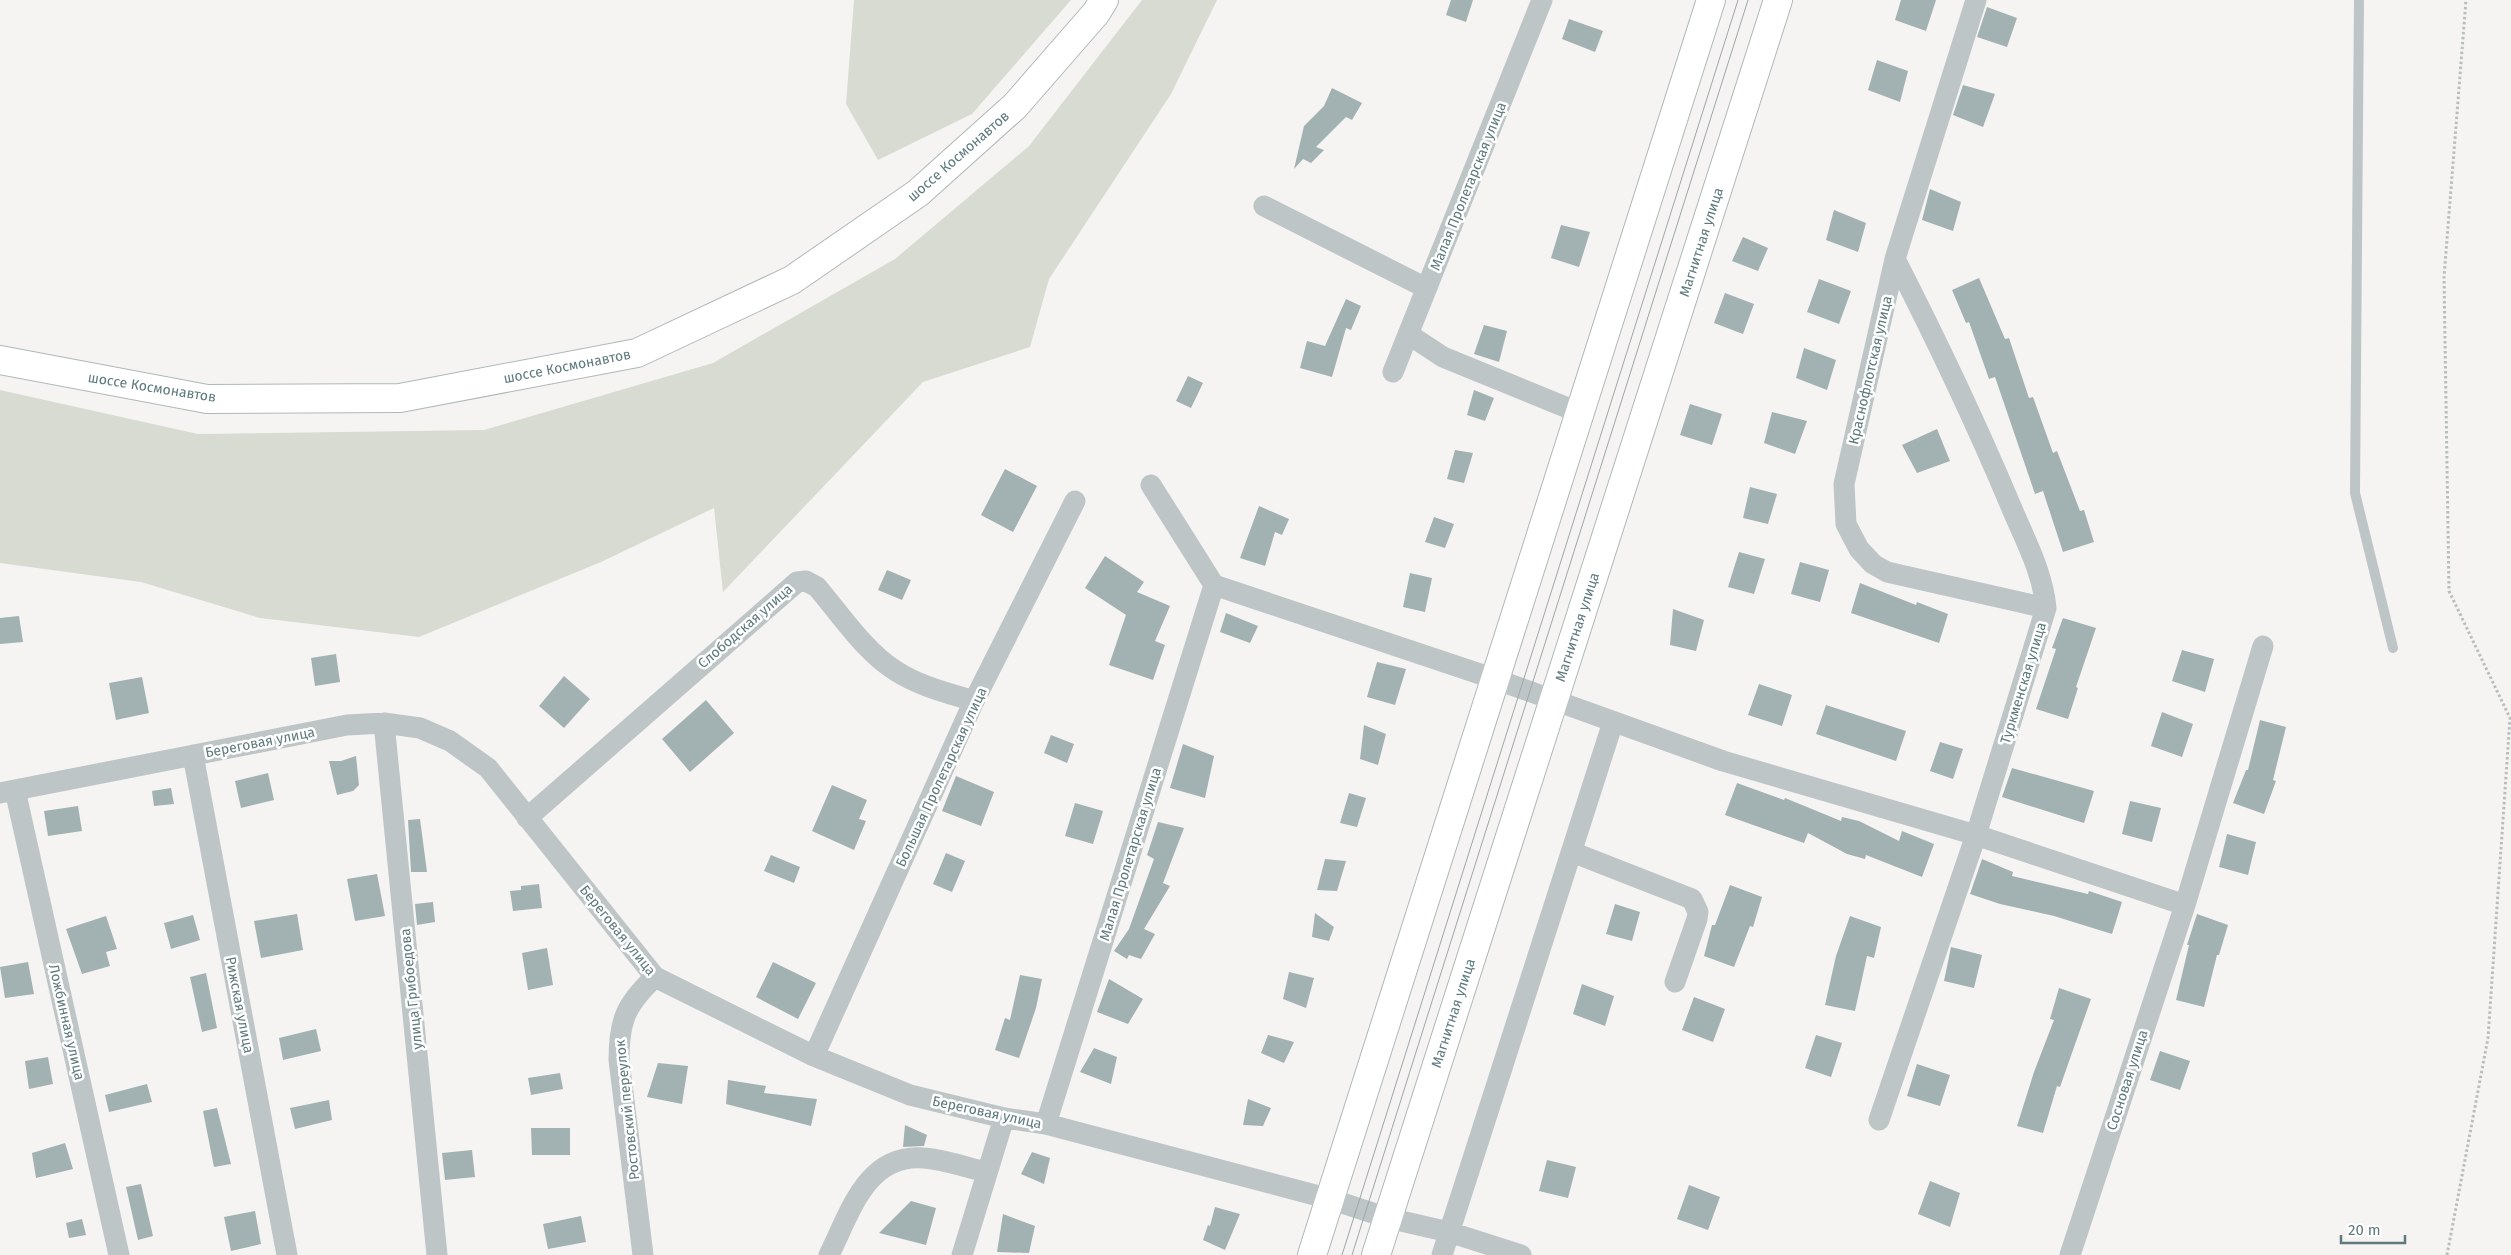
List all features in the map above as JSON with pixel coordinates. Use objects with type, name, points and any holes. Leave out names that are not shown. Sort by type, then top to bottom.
[{"type":"main road","name":"шоссе Космонавтов","points":[[0,360],[206,399],[390,398],[638,353],[792,280],[918,193],[1015,106],[1096,13],[1104,0]]},
{"type":"main road","points":[[1312,1255],[1711,0]]},
{"type":"main road","name":"Магнитная улица","points":[[1376,1255],[1778,0]]},
{"type":"street","name":"Малая Пролетарская улица","points":[[1393,372],[1494,125],[1542,0]]},
{"type":"street","name":"Краснофлотская улица","points":[[1976,0],[1894,259],[1844,484],[1846,524],[1859,549],[1872,564],[1887,572],[2046,608]]},
{"type":"street","points":[[1264,206],[1426,288]]},
{"type":"street","name":"Туркменская улица","points":[[1879,1120],[1976,835],[2046,608],[2044,589],[2004,491],[1944,356],[1894,259]]},
{"type":"street","points":[[1408,334],[1443,357],[1580,413]]},
{"type":"street","points":[[1152,485],[1214,585],[1495,679],[1723,760],[1976,835],[2185,906]]},
{"type":"street","name":"Большая Пролетарская улица","points":[[814,1056],[974,701],[1075,501]]},
{"type":"street","name":"Слободская улица","points":[[528,818],[796,582],[806,581],[817,587],[879,658],[895,671],[915,682],[974,701]]},
{"type":"street","name":"Малая Пролетарская улица","points":[[1046,1124],[1214,585]]},
{"type":"street","name":"Сосновая улица","points":[[2070,1255],[2185,906],[2264,646]]},
{"type":"street","points":[[1442,1255],[1613,722]]},
{"type":"street","name":"Береговая улица","points":[[8,792],[347,725],[384,723],[420,728],[450,741],[488,768],[655,977],[814,1056],[910,1095],[1004,1118],[1046,1124],[1330,1199],[1388,1218],[1449,1232],[1520,1255]]},
{"type":"street","name":"улица Грибоедова","points":[[384,723],[437,1255]]},
{"type":"street","name":"Рижская улица","points":[[193,755],[287,1255]]},
{"type":"street","name":"Ложбинная улица","points":[[8,792],[118,1255]]},
{"type":"street","points":[[1572,852],[1692,899],[1698,912],[1697,919],[1675,982]]},
{"type":"street","name":"Ростовский переулок","points":[[643,1255],[620,1060],[619,1035],[626,1010],[636,995],[655,977]]},
{"type":"street","points":[[962,1255],[1004,1118]]},
{"type":"street","points":[[829,1255],[863,1188],[878,1170],[900,1158],[924,1158],[987,1172]]},
{"type":"lane","points":[[2359,0],[2355,493],[2393,648]]},
{"type":"path","points":[[2447,1255],[2488,1038],[2510,718],[2449,591],[2444,277],[2466,0]]},
{"type":"shaded area","points":[[854,0],[1071,0],[972,114],[878,160],[846,104]]},
{"type":"shaded area","points":[[1142,0],[1217,0],[1171,94],[1049,279],[1030,347],[923,382],[723,592],[714,508],[601,562],[419,637],[260,618],[141,582],[0,563],[0,390],[198,434],[484,430],[713,363],[895,259],[1029,146]]},
{"type":"building","points":[[1451,0],[1473,0],[1466,22],[1446,15]]},
{"type":"building","points":[[1901,0],[1936,0],[1926,31],[1895,20]]},
{"type":"building","points":[[1987,7],[2017,18],[2007,47],[1977,37]]},
{"type":"building","points":[[1569,19],[1603,31],[1595,52],[1562,39]]},
{"type":"building","points":[[1877,60],[1908,71],[1900,102],[1868,90]]},
{"type":"building","points":[[1963,85],[1995,94],[1983,127],[1953,115]]},
{"type":"building","points":[[1332,88],[1362,103],[1352,120],[1346,117],[1316,147],[1324,150],[1311,163],[1303,159],[1294,169],[1304,126],[1324,106]]},
{"type":"building","points":[[1930,189],[1961,202],[1953,231],[1922,220]]},
{"type":"building","points":[[1834,210],[1866,223],[1858,252],[1826,240]]},
{"type":"building","points":[[1561,225],[1590,232],[1579,267],[1551,258]]},
{"type":"building","points":[[1743,237],[1768,248],[1758,271],[1732,261]]},
{"type":"building","points":[[1979,278],[2005,339],[2009,338],[2029,398],[2033,397],[2053,453],[2057,451],[2080,511],[2084,510],[2094,542],[2063,552],[2043,491],[2035,494],[1995,377],[1989,379],[1969,322],[1966,323],[1952,290]]},
{"type":"building","points":[[1819,279],[1851,291],[1839,324],[1807,312]]},
{"type":"building","points":[[1725,293],[1754,304],[1743,334],[1714,323]]},
{"type":"building","points":[[1346,299],[1361,306],[1351,330],[1346,328],[1332,377],[1300,368],[1307,341],[1325,346]]},
{"type":"building","points":[[1484,325],[1507,331],[1499,362],[1474,354]]},
{"type":"building","points":[[1804,348],[1836,360],[1827,390],[1796,378]]},
{"type":"building","points":[[1188,376],[1203,383],[1191,408],[1176,401]]},
{"type":"building","points":[[1474,390],[1494,398],[1485,421],[1467,415]]},
{"type":"building","points":[[1690,404],[1722,414],[1712,445],[1680,435]]},
{"type":"building","points":[[1772,412],[1807,421],[1795,454],[1764,443]]},
{"type":"building","points":[[1937,429],[1950,461],[1917,473],[1902,445]]},
{"type":"building","points":[[1455,450],[1473,453],[1464,483],[1447,479]]},
{"type":"building","points":[[1005,469],[1037,486],[1013,532],[981,515]]},
{"type":"building","points":[[1750,487],[1777,494],[1768,524],[1743,518]]},
{"type":"building","points":[[1259,506],[1289,519],[1282,535],[1275,532],[1265,566],[1240,558]]},
{"type":"building","points":[[1434,517],[1454,524],[1445,548],[1425,542]]},
{"type":"building","points":[[1739,552],[1765,559],[1754,594],[1728,587]]},
{"type":"building","points":[[1105,556],[1144,582],[1137,592],[1170,606],[1155,641],[1165,645],[1153,680],[1109,665],[1126,615],[1085,588]]},
{"type":"building","points":[[1800,562],[1829,570],[1820,602],[1791,594]]},
{"type":"building","points":[[887,570],[911,580],[902,600],[878,590]]},
{"type":"building","points":[[1410,573],[1432,578],[1425,612],[1403,607]]},
{"type":"building","points":[[1860,583],[1916,605],[1917,602],[1948,614],[1939,643],[1851,613]]},
{"type":"building","points":[[1673,609],[1704,620],[1696,651],[1670,645]]},
{"type":"building","points":[[1226,613],[1258,626],[1250,643],[1220,632]]},
{"type":"building","points":[[19,616],[23,642],[0,644],[0,618]]},
{"type":"building","points":[[2063,618],[2096,628],[2076,687],[2078,688],[2068,719],[2036,709],[2056,649],[2052,648]]},
{"type":"building","points":[[2182,650],[2214,659],[2205,692],[2172,681]]},
{"type":"building","points":[[336,654],[340,682],[315,686],[311,658]]},
{"type":"building","points":[[1377,662],[1406,669],[1395,705],[1367,697]]},
{"type":"building","points":[[564,676],[590,699],[564,728],[539,706]]},
{"type":"building","points":[[142,677],[149,713],[116,720],[109,683]]},
{"type":"building","points":[[1759,684],[1792,695],[1782,726],[1748,715]]},
{"type":"building","points":[[706,700],[734,733],[690,772],[662,739]]},
{"type":"building","points":[[1826,705],[1906,731],[1896,761],[1816,734]]},
{"type":"building","points":[[2162,712],[2193,724],[2182,757],[2151,746]]},
{"type":"building","points":[[2260,720],[2286,727],[2273,780],[2276,781],[2264,814],[2233,803],[2246,770],[2248,770]]},
{"type":"building","points":[[1364,725],[1386,734],[1378,765],[1360,759]]},
{"type":"building","points":[[1051,735],[1074,744],[1067,763],[1044,753]]},
{"type":"building","points":[[1940,742],[1963,749],[1953,779],[1930,771]]},
{"type":"building","points":[[1183,744],[1214,756],[1205,798],[1170,788]]},
{"type":"building","points":[[356,756],[359,785],[353,791],[337,795],[329,761],[341,761]]},
{"type":"building","points":[[2012,768],[2094,791],[2084,823],[2002,797]]},
{"type":"building","points":[[268,773],[274,800],[241,808],[235,781]]},
{"type":"building","points":[[956,776],[994,792],[981,826],[942,811]]},
{"type":"building","points":[[1737,783],[1784,800],[1785,798],[1841,821],[1842,817],[1859,821],[1899,841],[1902,831],[1934,844],[1922,877],[1866,855],[1865,859],[1847,854],[1808,833],[1804,843],[1725,815]]},
{"type":"building","points":[[832,785],[867,800],[859,819],[866,821],[854,850],[812,831]]},
{"type":"building","points":[[171,788],[174,804],[154,806],[152,791]]},
{"type":"building","points":[[1349,793],[1366,798],[1357,827],[1340,823]]},
{"type":"building","points":[[2130,801],[2161,808],[2152,842],[2122,834]]},
{"type":"building","points":[[1075,803],[1103,811],[1093,844],[1065,836]]},
{"type":"building","points":[[78,806],[82,831],[48,836],[44,811]]},
{"type":"building","points":[[420,819],[427,872],[411,872],[408,820]]},
{"type":"building","points":[[1158,822],[1184,828],[1163,883],[1170,886],[1144,929],[1155,934],[1141,959],[1129,955],[1127,959],[1114,951],[1129,929],[1154,859],[1147,855]]},
{"type":"building","points":[[2227,834],[2256,842],[2248,875],[2219,867]]},
{"type":"building","points":[[946,853],[965,861],[952,892],[933,884]]},
{"type":"building","points":[[771,855],[800,867],[794,883],[764,871]]},
{"type":"building","points":[[1325,859],[1346,861],[1337,891],[1317,890]]},
{"type":"building","points":[[1982,859],[2013,872],[2012,876],[2088,894],[2089,891],[2122,902],[2112,934],[2054,916],[2000,904],[1970,894]]},
{"type":"building","points":[[377,874],[385,916],[355,921],[347,879]]},
{"type":"building","points":[[539,884],[542,908],[513,911],[510,891],[521,890],[521,886]]},
{"type":"building","points":[[1730,885],[1762,897],[1753,927],[1750,926],[1734,967],[1704,956],[1712,925],[1715,925]]},
{"type":"building","points":[[433,902],[435,922],[417,925],[415,904]]},
{"type":"building","points":[[1615,904],[1640,912],[1632,941],[1606,934]]},
{"type":"building","points":[[1315,913],[1334,927],[1329,941],[1312,937]]},
{"type":"building","points":[[297,914],[303,950],[261,958],[254,921]]},
{"type":"building","points":[[2197,914],[2228,925],[2219,955],[2217,955],[2204,1007],[2176,1000],[2189,945],[2187,945]]},
{"type":"building","points":[[193,915],[200,940],[171,949],[164,923]]},
{"type":"building","points":[[106,916],[117,949],[106,952],[110,966],[82,974],[66,929]]},
{"type":"building","points":[[1850,916],[1881,927],[1874,958],[1867,956],[1855,1011],[1825,1005],[1836,956]]},
{"type":"building","points":[[1951,947],[1982,955],[1974,988],[1944,981]]},
{"type":"building","points":[[547,948],[553,985],[528,990],[522,953]]},
{"type":"building","points":[[28,962],[34,994],[5,998],[0,967]]},
{"type":"building","points":[[773,962],[816,983],[798,1019],[756,997]]},
{"type":"building","points":[[1289,972],[1314,978],[1306,1008],[1283,999]]},
{"type":"building","points":[[206,973],[217,1028],[202,1032],[190,977]]},
{"type":"building","points":[[1020,975],[1042,979],[1036,1008],[1019,1058],[995,1050],[1005,1018],[1010,1020]]},
{"type":"building","points":[[1109,979],[1143,999],[1128,1024],[1097,1012]]},
{"type":"building","points":[[1582,984],[1614,996],[1605,1026],[1573,1014]]},
{"type":"building","points":[[2059,988],[2091,999],[2060,1087],[2057,1086],[2043,1133],[2017,1126],[2034,1072],[2054,1020],[2050,1019]]},
{"type":"building","points":[[1694,997],[1725,1009],[1713,1042],[1682,1030]]},
{"type":"building","points":[[316,1029],[321,1051],[283,1060],[279,1038]]},
{"type":"building","points":[[1268,1035],[1294,1042],[1284,1063],[1261,1053]]},
{"type":"building","points":[[1816,1035],[1842,1043],[1831,1077],[1805,1068]]},
{"type":"building","points":[[1094,1048],[1117,1057],[1111,1084],[1080,1072]]},
{"type":"building","points":[[2160,1051],[2190,1061],[2180,1090],[2150,1080]]},
{"type":"building","points":[[48,1057],[53,1084],[29,1089],[25,1061]]},
{"type":"building","points":[[658,1063],[688,1066],[682,1104],[647,1097]]},
{"type":"building","points":[[1917,1064],[1950,1075],[1940,1106],[1907,1096]]},
{"type":"building","points":[[560,1073],[563,1089],[531,1095],[528,1078]]},
{"type":"building","points":[[728,1080],[766,1086],[764,1093],[817,1099],[811,1126],[726,1104]]},
{"type":"building","points":[[147,1084],[152,1102],[109,1112],[105,1095]]},
{"type":"building","points":[[1248,1099],[1271,1108],[1263,1126],[1243,1125]]},
{"type":"building","points":[[329,1100],[332,1120],[295,1129],[290,1108]]},
{"type":"building","points":[[217,1108],[231,1164],[214,1167],[203,1111]]},
{"type":"building","points":[[905,1125],[927,1135],[924,1146],[903,1147]]},
{"type":"building","points":[[531,1128],[570,1128],[570,1155],[532,1155]]},
{"type":"building","points":[[65,1143],[73,1169],[36,1178],[32,1153]]},
{"type":"building","points":[[472,1150],[475,1177],[445,1180],[442,1153]]},
{"type":"building","points":[[1032,1152],[1050,1158],[1044,1184],[1021,1174]]},
{"type":"building","points":[[1547,1160],[1576,1167],[1568,1198],[1539,1191]]},
{"type":"building","points":[[1930,1181],[1960,1193],[1950,1227],[1918,1214]]},
{"type":"building","points":[[141,1184],[153,1236],[138,1240],[126,1187]]},
{"type":"building","points":[[1689,1185],[1720,1197],[1708,1230],[1677,1219]]},
{"type":"building","points":[[911,1201],[936,1208],[926,1245],[879,1233]]},
{"type":"building","points":[[1215,1207],[1240,1214],[1225,1250],[1203,1240],[1208,1225],[1210,1226]]},
{"type":"building","points":[[255,1211],[261,1244],[231,1251],[224,1217]]},
{"type":"building","points":[[1003,1214],[1035,1226],[1029,1253],[997,1252]]},
{"type":"building","points":[[581,1216],[586,1242],[548,1249],[543,1224]]},
{"type":"building","points":[[82,1219],[86,1235],[69,1238],[66,1223]]},
{"type":"tram line","points":[[1342,1255],[1738,0]]},
{"type":"tram line","points":[[1352,1255],[1748,0]]}]
